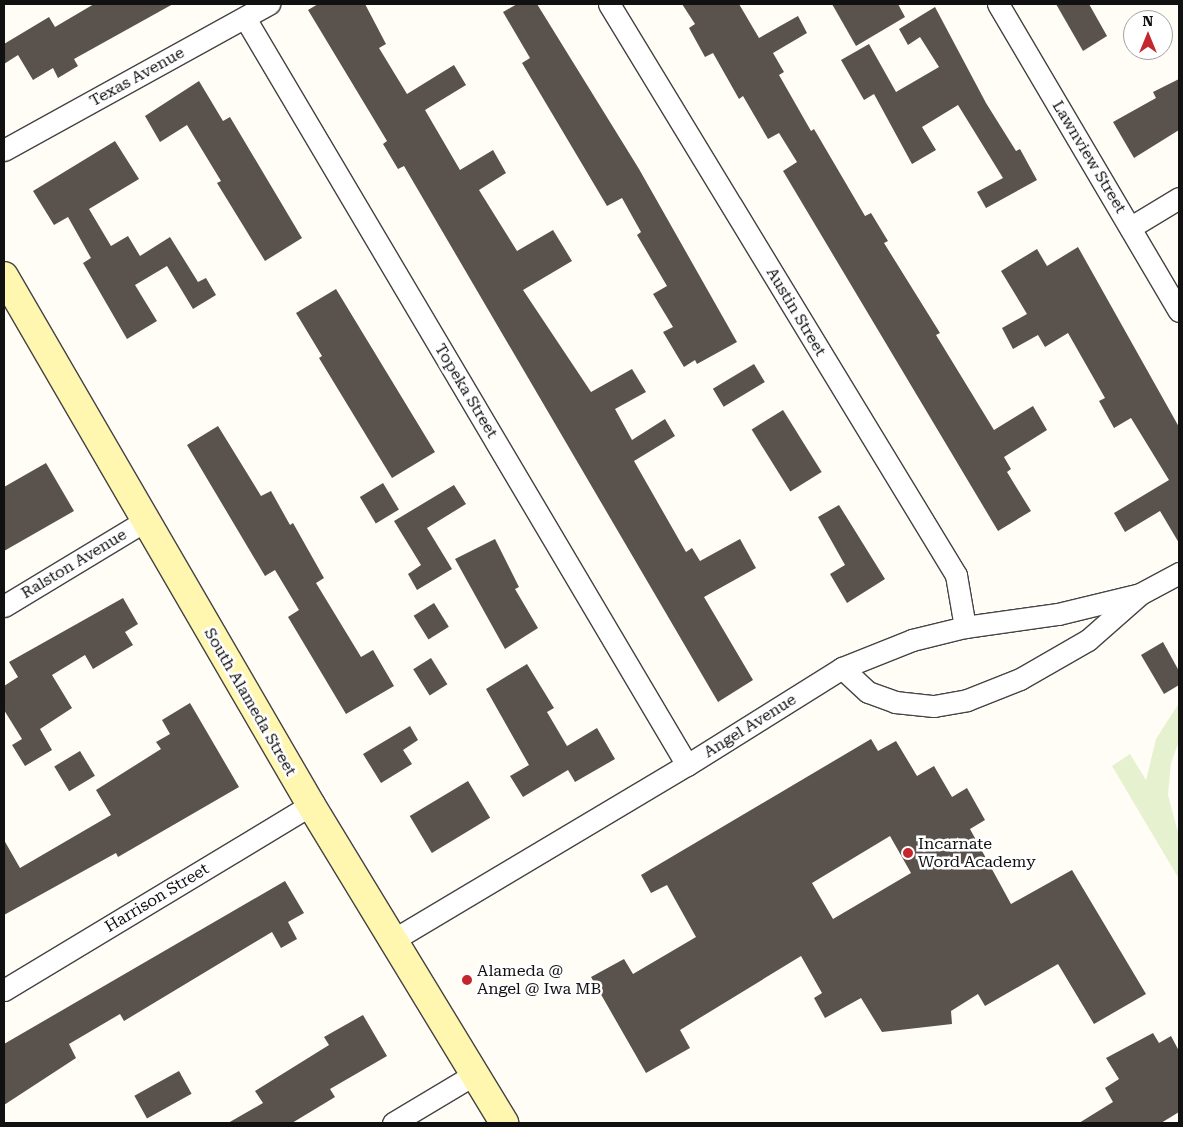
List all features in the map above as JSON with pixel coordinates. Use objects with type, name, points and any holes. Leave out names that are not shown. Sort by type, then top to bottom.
[{"type":"main road","name":"South Alameda Street","points":[[4,276],[310,806],[504,1123]]},
{"type":"street","name":"Texas Avenue","points":[[4,150],[269,4]]},
{"type":"street","name":"Austin Street","points":[[609,4],[956,575],[966,627]]},
{"type":"street","name":"Lawnview Street","points":[[998,4],[1179,311]]},
{"type":"street","name":"Topeka Street","points":[[245,18],[687,765]]},
{"type":"street","points":[[1131,227],[1179,198]]},
{"type":"street","name":"Ralston Avenue","points":[[4,606],[145,521]]},
{"type":"street","points":[[842,668],[868,692],[895,702],[934,706],[967,700],[1020,679],[1088,640],[1140,594],[1179,573]]},
{"type":"street","name":"Angel Avenue","points":[[393,940],[687,765],[842,668],[912,640],[966,627],[1058,614],[1140,594]]},
{"type":"street","name":"Harrison Street","points":[[4,990],[310,806]]},
{"type":"street","points":[[393,1123],[475,1074]]},
{"type":"green space","points":[[1179,703],[1179,741],[1171,763],[1168,795],[1179,836],[1179,879],[1112,766],[1130,754],[1146,780],[1156,739]]},
{"type":"building","points":[[94,4],[173,4],[74,59],[78,66],[58,78],[53,68],[33,80],[18,55],[4,64],[4,44],[49,17],[55,27]]},
{"type":"building","points":[[318,4],[365,4],[386,44],[379,48],[407,94],[454,65],[466,85],[425,110],[460,170],[493,150],[506,173],[479,190],[517,251],[553,230],[572,261],[523,290],[591,392],[632,369],[646,392],[615,409],[632,440],[665,419],[675,436],[634,461],[686,552],[692,548],[700,561],[740,539],[756,568],[704,597],[753,680],[718,702],[404,166],[398,169],[383,144],[387,141],[308,10]]},
{"type":"building","points":[[517,4],[537,4],[639,169],[737,342],[697,364],[695,360],[684,367],[663,332],[673,327],[653,294],[667,286],[637,235],[641,232],[622,198],[607,206],[522,63],[530,58],[503,12]]},
{"type":"building","points":[[682,4],[739,4],[759,38],[798,16],[807,33],[773,53],[784,72],[779,75],[811,131],[814,129],[865,216],[871,213],[888,241],[884,243],[940,333],[936,335],[994,430],[1033,406],[1047,430],[1004,457],[1011,469],[1007,472],[1031,511],[998,531],[783,171],[797,162],[779,133],[768,139],[743,96],[739,99],[713,53],[705,57],[689,28],[695,24]]},
{"type":"building","points":[[832,4],[898,4],[905,17],[856,46]]},
{"type":"building","points":[[1056,4],[1089,4],[1107,36],[1083,51]]},
{"type":"building","points":[[935,7],[986,103],[1016,151],[1020,149],[1037,180],[986,208],[977,192],[1003,178],[958,105],[922,127],[936,150],[912,164],[874,94],[864,100],[841,60],[869,44],[896,92],[939,67],[920,37],[908,45],[899,29]]},
{"type":"building","points":[[1179,79],[1179,130],[1134,158],[1113,122],[1156,98],[1153,92]]},
{"type":"building","points":[[199,81],[223,121],[230,117],[302,238],[265,261],[217,183],[221,181],[187,125],[160,142],[145,116]]},
{"type":"building","points":[[115,141],[139,179],[89,209],[111,246],[128,236],[140,256],[170,237],[198,282],[206,278],[216,295],[193,309],[167,266],[135,285],[157,321],[127,339],[83,263],[91,258],[68,217],[54,225],[33,191]]},
{"type":"building","points":[[1078,247],[1179,427],[1179,543],[1160,511],[1125,532],[1114,513],[1169,480],[1131,418],[1114,428],[1099,401],[1105,398],[1068,333],[1045,347],[1038,335],[1013,349],[1002,328],[1027,314],[1001,271],[1037,249],[1047,266]]},
{"type":"building","points":[[336,289],[435,452],[392,478],[319,358],[322,356],[296,313]]},
{"type":"building","points":[[754,364],[765,382],[724,407],[713,389]]},
{"type":"building","points":[[783,410],[822,472],[790,492],[752,430]]},
{"type":"building","points":[[218,426],[261,496],[271,491],[290,525],[293,523],[324,578],[316,583],[361,657],[373,650],[394,686],[346,714],[288,617],[299,610],[275,570],[265,576],[187,445]]},
{"type":"building","points":[[46,463],[74,511],[4,551],[4,487]]},
{"type":"building","points":[[383,483],[399,510],[376,523],[360,497]]},
{"type":"building","points":[[454,485],[466,504],[427,528],[452,569],[417,590],[408,574],[421,565],[394,521]]},
{"type":"building","points":[[839,505],[885,579],[847,603],[830,574],[845,565],[818,517]]},
{"type":"building","points":[[495,539],[519,587],[515,589],[538,628],[505,649],[455,559]]},
{"type":"building","points":[[123,598],[138,624],[125,632],[133,645],[93,669],[85,655],[52,675],[72,708],[40,729],[52,750],[25,766],[12,745],[22,739],[4,710],[4,686],[18,677],[9,662]]},
{"type":"building","points":[[434,603],[449,627],[428,639],[414,616]]},
{"type":"building","points":[[1163,642],[1179,671],[1179,685],[1164,694],[1141,655]]},
{"type":"building","points":[[431,658],[447,684],[430,695],[413,669]]},
{"type":"building","points":[[527,664],[554,708],[547,712],[567,746],[597,728],[615,759],[575,782],[568,770],[523,797],[510,776],[529,765],[486,689]]},
{"type":"building","points":[[190,703],[239,787],[118,857],[116,853],[4,915],[4,840],[20,868],[111,815],[96,790],[161,749],[156,742],[170,734],[162,720]]},
{"type":"building","points":[[410,726],[418,740],[403,750],[412,764],[381,783],[363,754]]},
{"type":"building","points":[[871,739],[878,751],[896,741],[917,776],[934,766],[952,797],[967,788],[985,820],[970,829],[1011,904],[1072,870],[1146,994],[1094,1024],[1058,964],[985,1006],[978,994],[951,1011],[952,1024],[882,1032],[861,998],[825,1018],[814,998],[822,993],[801,956],[680,1030],[690,1048],[646,1073],[591,977],[624,959],[633,974],[696,937],[667,885],[651,893],[641,875]],"holes":[[[890,836],[911,873],[833,919],[812,883]]]},
{"type":"building","points":[[80,751],[95,776],[69,791],[54,766]]},
{"type":"building","points":[[468,781],[490,818],[432,853],[410,816]]},
{"type":"building","points":[[285,881],[304,913],[288,922],[297,939],[281,948],[272,932],[124,1021],[120,1014],[69,1044],[76,1058],[4,1105],[4,1044]]},
{"type":"building","points":[[363,1015],[387,1056],[330,1089],[335,1097],[292,1123],[228,1123],[263,1103],[255,1091],[329,1045],[324,1037]]},
{"type":"building","points":[[1153,1033],[1159,1043],[1171,1036],[1179,1051],[1179,1112],[1161,1123],[1079,1123],[1113,1102],[1105,1088],[1119,1079],[1106,1058]]},
{"type":"building","points":[[179,1071],[192,1094],[147,1118],[134,1096]]},
{"type":"place","name":"Incarnate Word Academy","points":[[908,853]]},
{"type":"place","name":"Alameda @ Angel @ Iwa MB","points":[[467,980]]}]
